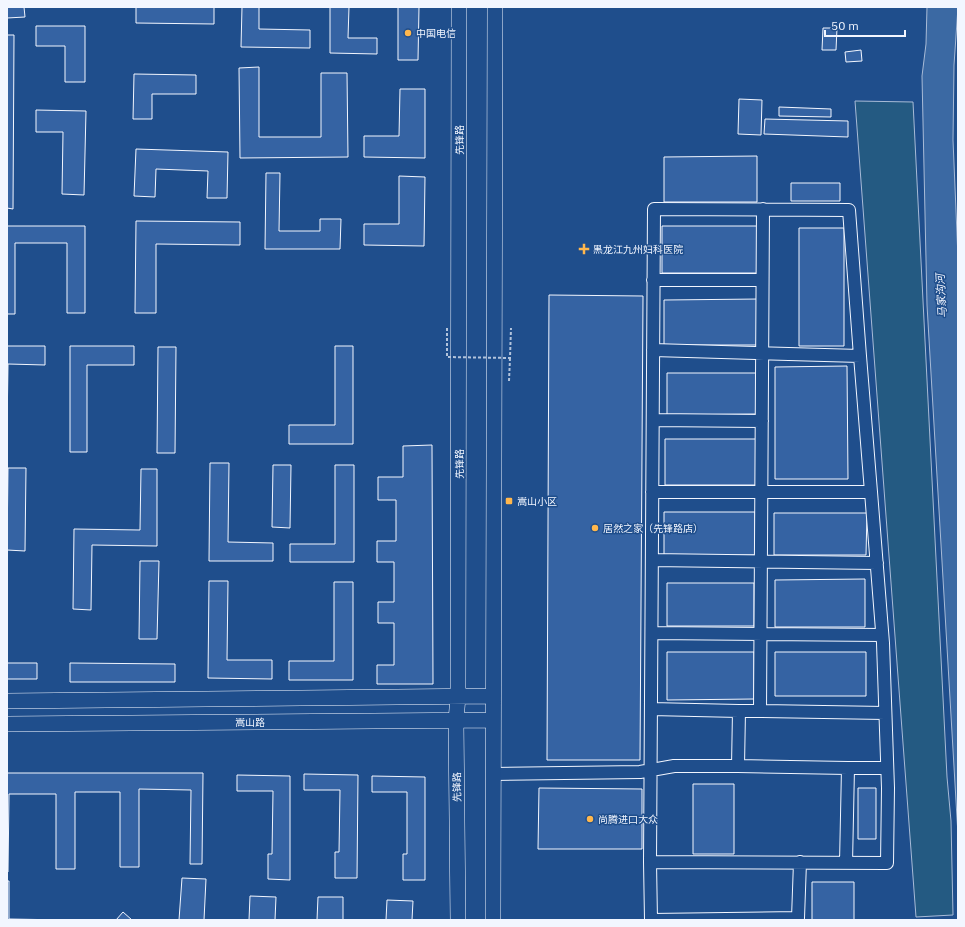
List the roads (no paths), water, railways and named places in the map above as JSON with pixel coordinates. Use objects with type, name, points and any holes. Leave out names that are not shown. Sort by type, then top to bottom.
[{"type":"main road","name":"先锋路","points":[[458,920],[456,721],[458,696],[459,7]]},
{"type":"main road","points":[[493,920],[492,696],[495,7]]},
{"type":"main road","points":[[7,700],[298,699],[492,696]]},
{"type":"main road","name":"嵩山路","points":[[7,724],[492,720]]},
{"type":"lane","points":[[650,862],[800,862],[846,862],[887,863],[887,768],[882,635],[849,210],[654,209],[650,862],[651,920],[798,918],[800,862]]},
{"type":"lane","points":[[760,711],[763,209]]},
{"type":"lane","points":[[653,280],[762,280]]},
{"type":"lane","points":[[653,350],[860,356]]},
{"type":"lane","points":[[653,420],[762,421]]},
{"type":"lane","points":[[652,492],[871,492]]},
{"type":"lane","points":[[652,560],[877,563]]},
{"type":"lane","points":[[652,633],[882,635]]},
{"type":"lane","points":[[651,709],[885,713]]},
{"type":"lane","points":[[738,766],[739,711]]},
{"type":"lane","points":[[493,774],[640,772],[674,766],[887,768]]},
{"type":"lane","points":[[846,862],[848,768]]},
{"type":"water","name":"马家沟河","points":[[927,7],[958,7],[954,65],[953,140],[958,258],[958,835],[927,305],[922,76],[926,44]]},
{"type":"place","name":"中国电信","points":[[408,33]]},
{"type":"place","name":"黑龙江九州妇科医院","points":[[584,249]]},
{"type":"place","name":"嵩山小区","points":[[509,501]]},
{"type":"place","name":"居然之家（先锋路店）","points":[[595,528]]},
{"type":"place","name":"尚腾进口大众","points":[[590,819]]}]
